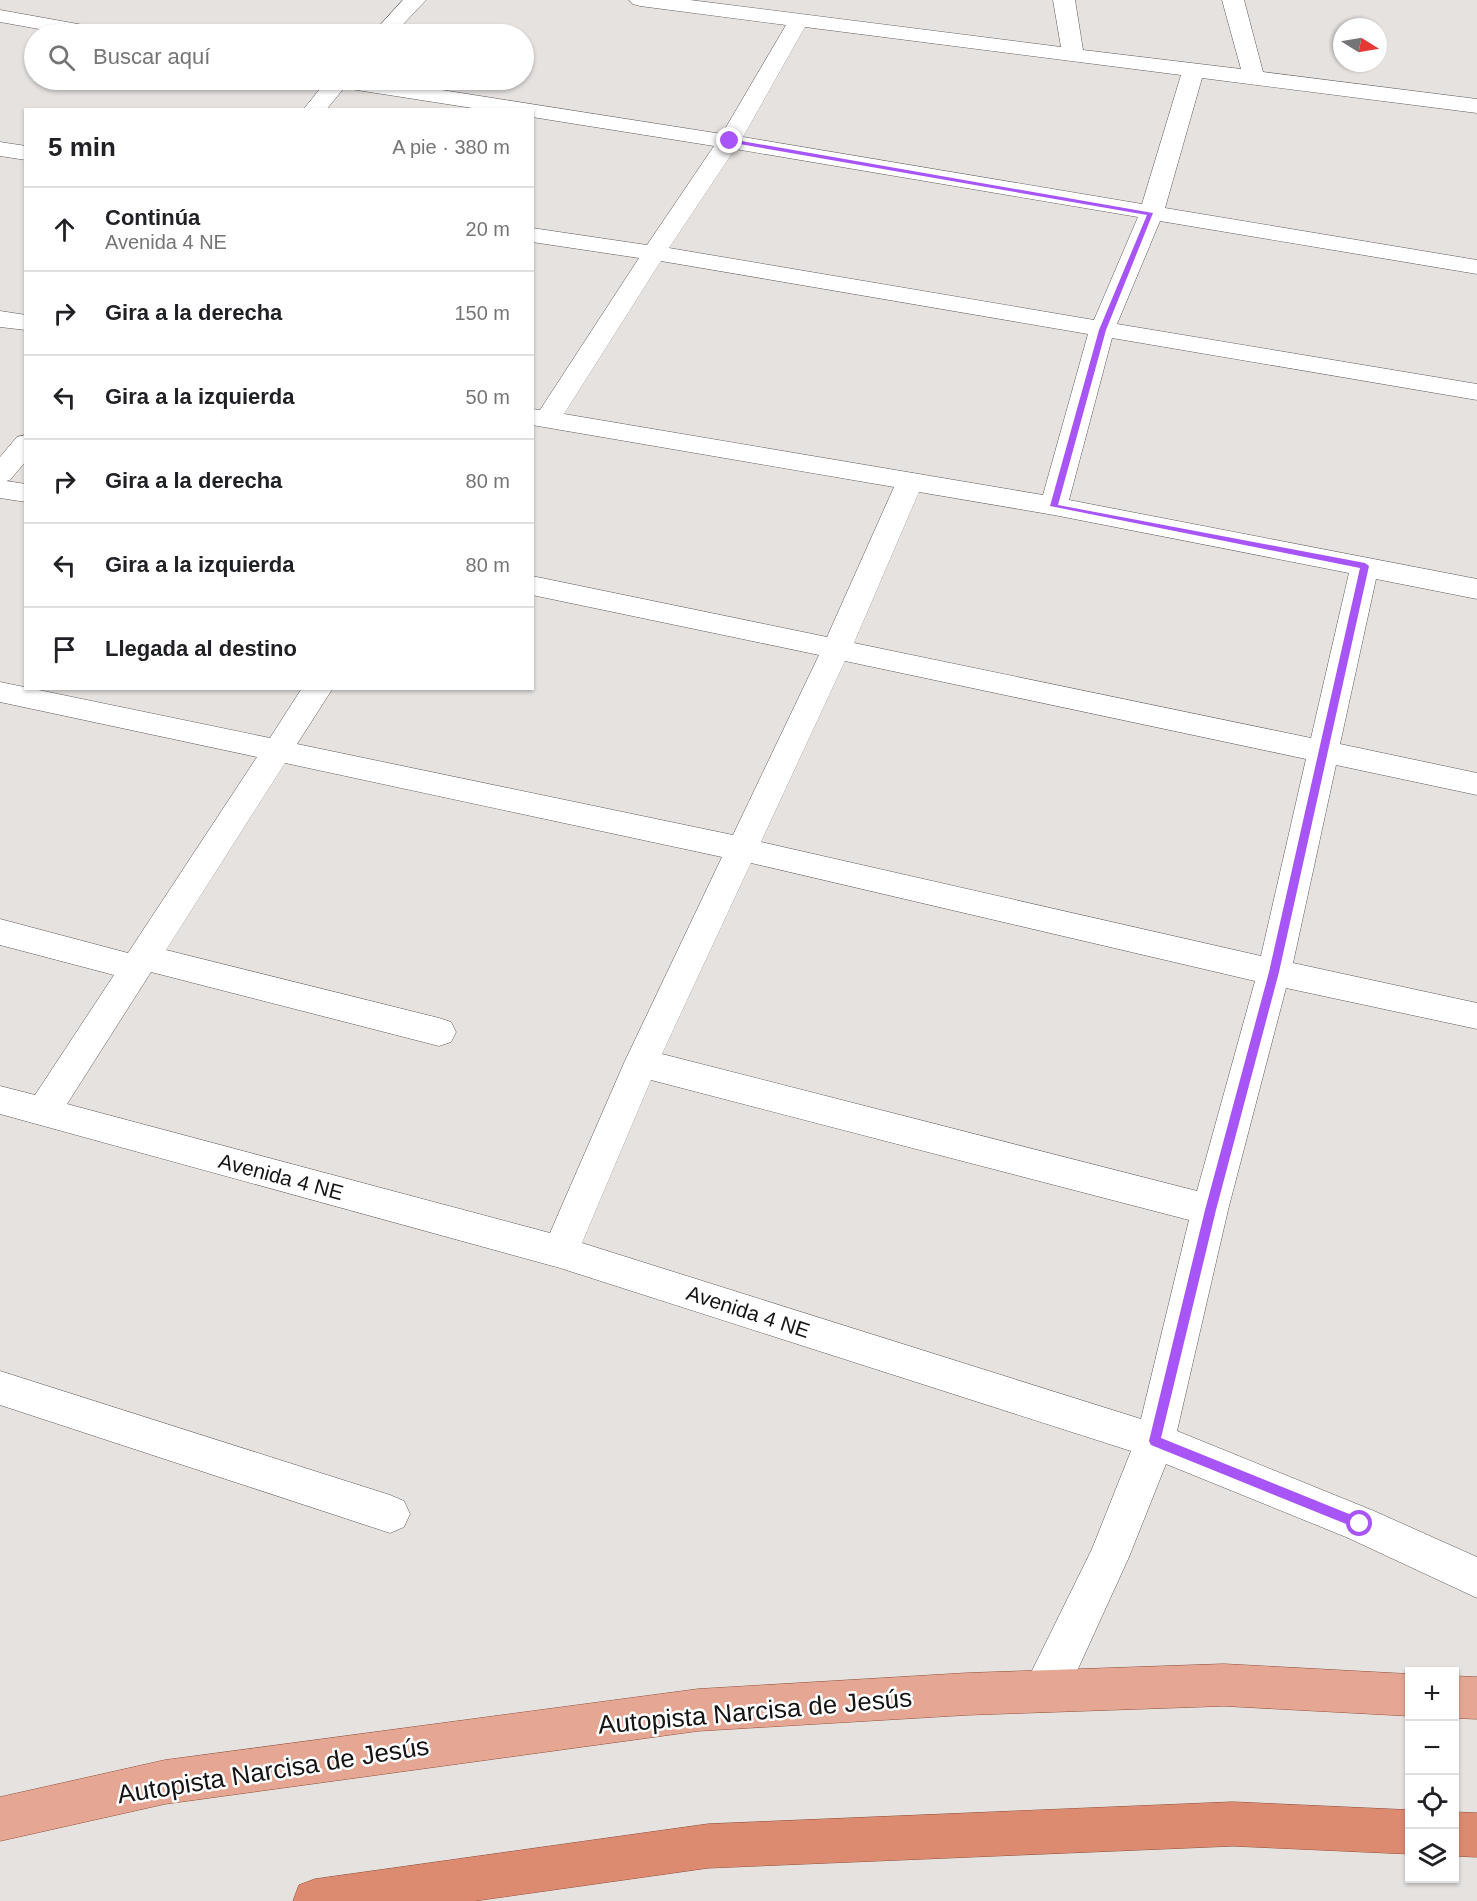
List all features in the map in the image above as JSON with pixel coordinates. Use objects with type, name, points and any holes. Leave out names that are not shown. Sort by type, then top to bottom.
[{"type":"highway","points":[[315,1901],[708,1846],[1233,1824],[1405,1832]]},
{"type":"highway","points":[[1459,1834],[1477,1835]]},
{"type":"main road","name":"Autopista Narcisa de Jesús","points":[[0,1819],[165,1782],[698,1710],[1043,1691],[1224,1685],[1405,1695]]},
{"type":"main road","points":[[1459,1697],[1477,1698]]},
{"type":"street","points":[[392,24],[416,0]]},
{"type":"street","points":[[640,0],[799,20],[872,19],[1072,53],[1477,106]]},
{"type":"street","points":[[1064,0],[1072,53]]},
{"type":"street","points":[[1233,0],[1254,78]]},
{"type":"street","points":[[0,16],[44,24]]},
{"type":"street","points":[[799,20],[730,141],[540,418],[1054,506],[1477,589]]},
{"type":"street","points":[[1054,506],[1102,330],[1151,214],[1193,70]]},
{"type":"street","points":[[316,108],[331,90]]},
{"type":"street","points":[[403,90],[519,108]]},
{"type":"street","points":[[534,110],[730,141],[1151,214],[1477,267]]},
{"type":"street","points":[[0,149],[24,153]]},
{"type":"street","points":[[534,235],[654,253],[1477,392]]},
{"type":"street","points":[[0,319],[24,323]]},
{"type":"street","points":[[0,474],[24,445]]},
{"type":"street","points":[[560,1252],[641,1063],[837,648],[909,483]]},
{"type":"street","points":[[0,489],[24,493]]},
{"type":"street","points":[[1043,1691],[1058,1667],[1109,1557],[1155,1441],[1210,1210],[1274,972],[1365,566]]},
{"type":"street","points":[[534,585],[1477,784]]},
{"type":"street","points":[[42,1113],[317,690]]},
{"type":"street","points":[[0,692],[741,849],[1274,972],[1477,1016]]},
{"type":"street","points":[[0,932],[439,1032]]},
{"type":"street","points":[[641,1063],[1210,1210]]},
{"type":"street","name":"Avenida 4 NE","points":[[0,1100],[560,1252],[1155,1441],[1360,1524],[1477,1578]]},
{"type":"street","points":[[0,1388],[390,1514]]},
{"type":"route","points":[[730,141],[1151,214],[1102,330],[1054,506],[1365,566],[1274,972],[1210,1210],[1155,1441],[1360,1524]]}]
